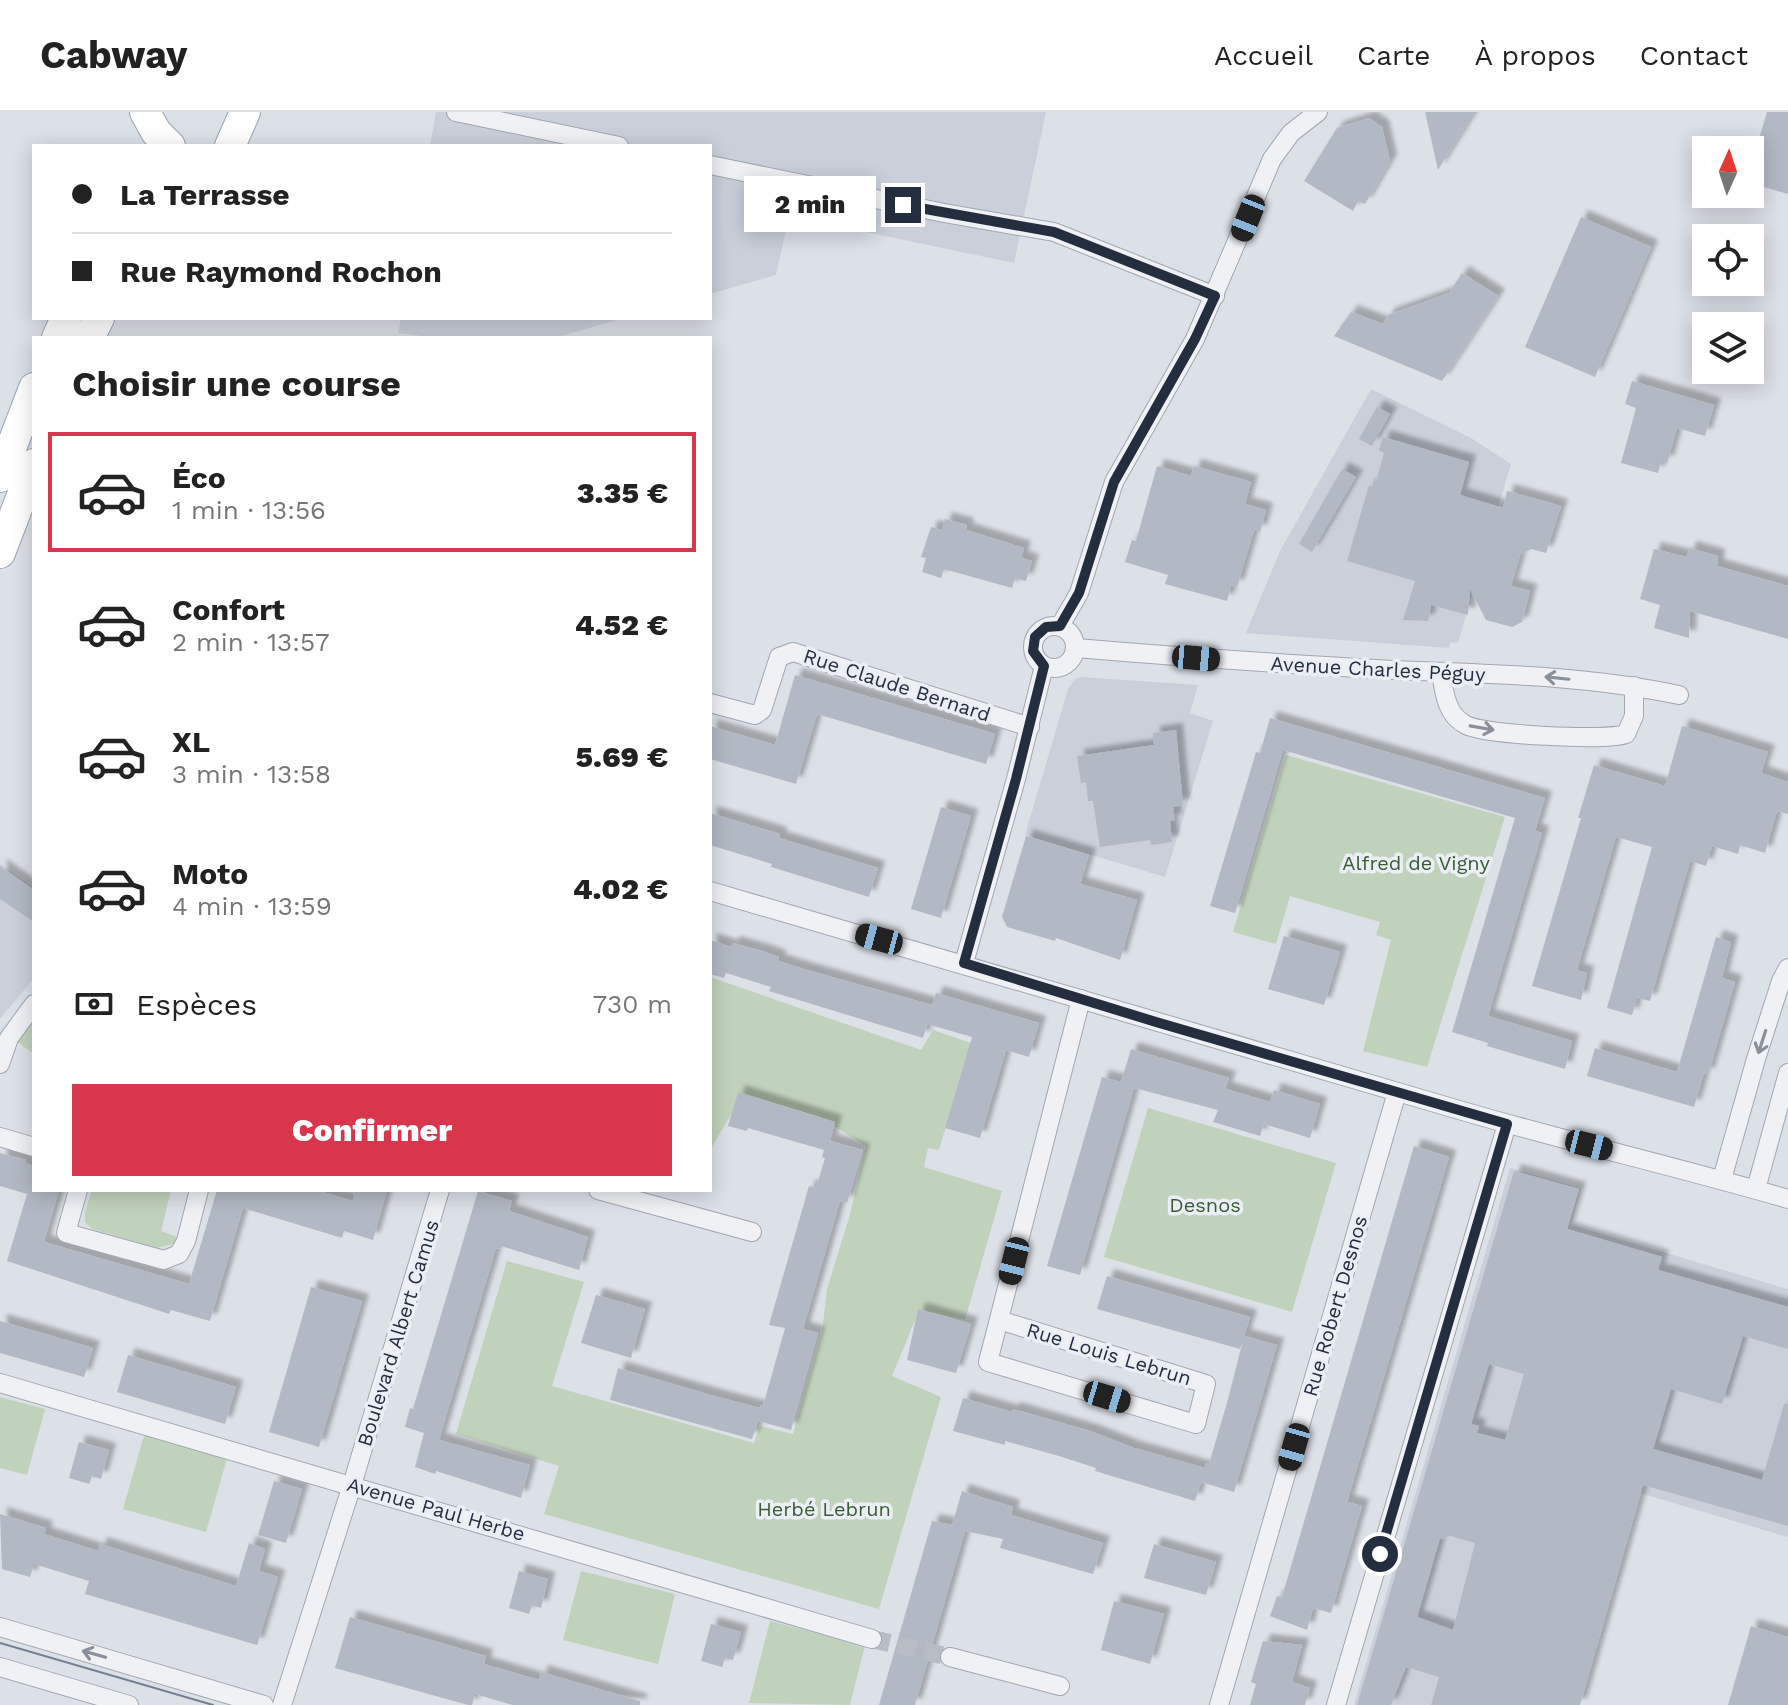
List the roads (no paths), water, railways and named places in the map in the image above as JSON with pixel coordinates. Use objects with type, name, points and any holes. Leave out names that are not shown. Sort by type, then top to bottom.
[{"type":"main road","points":[[231,144],[245,112]]},
{"type":"main road","points":[[147,127],[168,144]]},
{"type":"main road","points":[[0,477],[32,393]]},
{"type":"main road","points":[[0,553],[32,469]]},
{"type":"street","points":[[456,112],[609,144]]},
{"type":"street","points":[[1060,626],[1079,593],[1114,482],[1195,339],[1272,159],[1291,133],[1318,112]]},
{"type":"street","points":[[712,165],[1054,232],[1215,296]]},
{"type":"street","points":[[1060,626],[1072,634],[1076,648],[1075,655],[1065,666],[1051,669],[1044,666],[1033,651],[1035,637],[1046,627],[1060,626]]},
{"type":"street","name":"Avenue Charles Péguy","points":[[1076,648],[1256,663],[1543,677],[1634,686],[1679,695]]},
{"type":"street","name":"Rue Claude Bernard","points":[[712,704],[755,715],[762,710],[779,657],[793,652],[1030,727]]},
{"type":"street","points":[[964,963],[1044,666]]},
{"type":"street","points":[[1441,672],[1446,704],[1464,725],[1481,730],[1614,738],[1626,734],[1634,716],[1634,686]]},
{"type":"street","points":[[712,892],[1507,1124],[1788,1199]]},
{"type":"street","points":[[1722,1179],[1763,1036],[1788,968]]},
{"type":"street","name":"Rue Louis Lebrun","points":[[999,1320],[1206,1384],[1196,1424],[988,1362],[1081,999]]},
{"type":"street","points":[[0,1064],[9,1038],[32,1007]]},
{"type":"street","points":[[1756,1189],[1788,1073]]},
{"type":"street","name":"Rue Robert Desnos","points":[[1219,1705],[1397,1092]]},
{"type":"street","points":[[1336,1705],[1507,1124]]},
{"type":"street","points":[[0,1137],[32,1146]]},
{"type":"street","points":[[77,1192],[66,1233],[164,1260],[179,1254],[186,1241],[198,1192]]},
{"type":"street","name":"Boulevard Albert Camus","points":[[282,1705],[439,1192]]},
{"type":"street","points":[[605,1192],[752,1232]]},
{"type":"street","name":"Avenue Paul Herbe","points":[[0,1383],[872,1639]]},
{"type":"street","points":[[0,1627],[264,1705]]},
{"type":"street","points":[[950,1657],[1060,1686]]},
{"type":"street","points":[[0,1667],[129,1705]]},
{"type":"tunnel","points":[[872,1639],[950,1657]]},
{"type":"tram line","points":[[0,1643],[213,1705]]},
{"type":"park label","name":"Alfred de Vigny","points":[[1416,863]]},
{"type":"park label","name":"Desnos","points":[[1205,1205]]},
{"type":"park label","name":"Herbé Lebrun","points":[[824,1509]]}]
